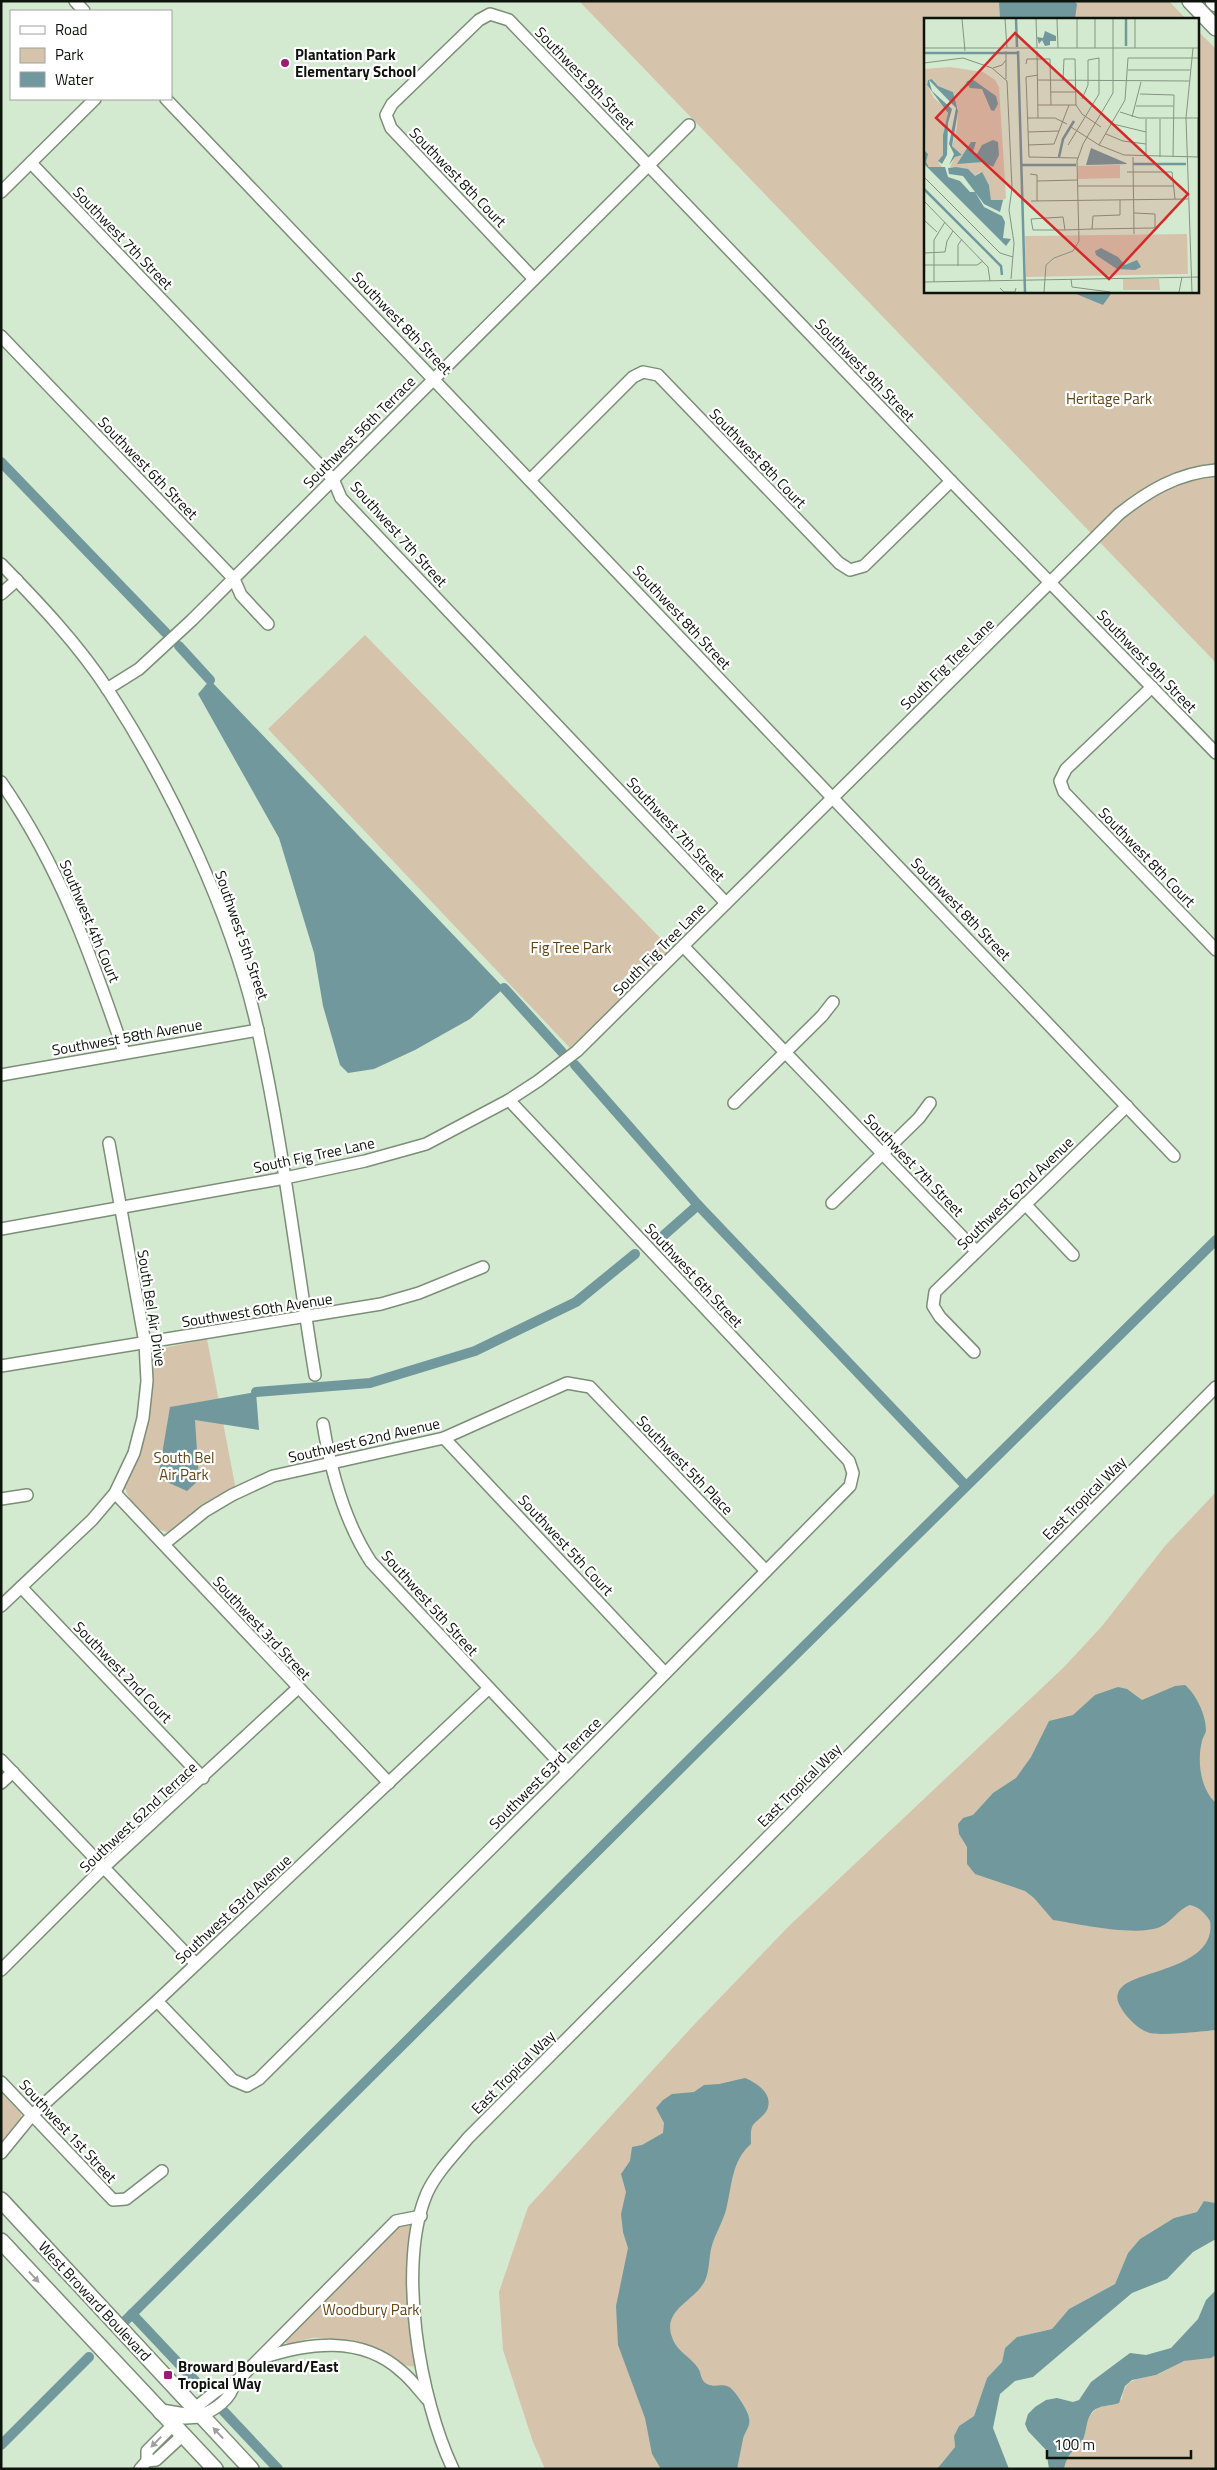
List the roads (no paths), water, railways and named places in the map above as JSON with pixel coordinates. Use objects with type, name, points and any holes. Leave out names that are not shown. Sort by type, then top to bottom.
[{"type":"main road","points":[[1190,1],[1216,28]]},
{"type":"main road","points":[[1213,1],[1216,4]]},
{"type":"main road","name":"West Broward Boulevard","points":[[1,2200],[72,2276],[203,2409],[251,2469]]},
{"type":"main road","points":[[1,2215],[58,2274],[72,2276]]},
{"type":"main road","name":"West Broward Boulevard","points":[[1,2241],[214,2469]]},
{"type":"main road","points":[[161,2412],[185,2416],[203,2409]]},
{"type":"street","name":"Southwest 8th Court","points":[[490,14],[479,20],[392,104],[386,115],[391,128],[534,279]]},
{"type":"street","name":"Southwest 9th Street","points":[[490,14],[509,20],[1050,584],[1216,753]]},
{"type":"street","points":[[1,192],[94,100]]},
{"type":"street","name":"Southwest 8th Street","points":[[167,100],[1029,1001],[1174,1156]]},
{"type":"street","name":"Southwest 56th Terrace","points":[[107,689],[139,669],[234,579],[690,125]]},
{"type":"street","name":"Southwest 7th Street","points":[[31,163],[334,479],[341,498],[726,903]]},
{"type":"street","name":"Southwest 6th Street","points":[[1,336],[234,579],[241,595],[268,624]]},
{"type":"street","name":"Southwest 8th Court","points":[[531,480],[633,377],[642,372],[658,375],[839,563],[850,570],[864,566],[951,481]]},
{"type":"street","name":"South Fig Tree Lane","points":[[1,1228],[285,1178],[365,1161],[426,1144],[509,1100],[538,1081],[577,1051],[1119,514],[1140,497],[1169,482],[1198,472],[1216,470]]},
{"type":"street","name":"Southwest 5th Street","points":[[1,564],[63,631],[107,689],[157,775],[200,859],[238,960],[258,1030],[285,1178],[316,1375]]},
{"type":"street","points":[[1,594],[16,580]]},
{"type":"street","name":"Southwest 8th Court","points":[[1152,687],[1066,769],[1060,781],[1064,792],[1216,950]]},
{"type":"street","name":"Southwest 4th Court","points":[[1,782],[16,804],[57,876],[91,955],[124,1052]]},
{"type":"street","name":"Southwest 7th Street","points":[[684,946],[976,1251]]},
{"type":"street","points":[[734,1103],[822,1016],[833,1002]]},
{"type":"street","name":"Southwest 58th Avenue","points":[[1,1075],[258,1030]]},
{"type":"street","name":"Southwest 6th Street","points":[[509,1100],[849,1461],[853,1473]]},
{"type":"street","points":[[832,1203],[919,1118],[930,1103]]},
{"type":"street","name":"Southwest 62nd Avenue","points":[[974,1352],[940,1318],[933,1306],[935,1292],[1126,1106]]},
{"type":"street","name":"South Bel Air Drive","points":[[1,1606],[92,1520],[115,1493],[134,1453],[143,1418],[147,1382],[145,1344],[109,1143]]},
{"type":"street","points":[[1025,1204],[1072,1255]]},
{"type":"street","name":"Southwest 60th Avenue","points":[[1,1366],[306,1318],[381,1304],[409,1296],[483,1267]]},
{"type":"street","name":"Southwest 62nd Avenue","points":[[164,1544],[205,1511],[232,1495],[273,1476],[444,1438],[568,1383],[579,1384]]},
{"type":"street","name":"Southwest 5th Place","points":[[579,1384],[590,1387],[766,1571]]},
{"type":"street","name":"East Tropical Way","points":[[453,2469],[428,2399],[412,2297],[412,2261],[421,2216],[427,2193],[442,2170],[468,2138],[1216,1387]]},
{"type":"street","name":"Southwest 5th Street","points":[[323,1424],[329,1463],[356,1540],[371,1562],[488,1689],[568,1772]]},
{"type":"street","name":"Southwest 5th Court","points":[[444,1438],[666,1673]]},
{"type":"street","name":"Southwest 63rd Terrace","points":[[157,2001],[233,2080],[247,2086],[258,2079],[568,1772],[850,1486],[853,1473]]},
{"type":"street","name":"Southwest 3rd Street","points":[[115,1493],[389,1783]]},
{"type":"street","points":[[1,1499],[27,1494]]},
{"type":"street","name":"Southwest 2nd Court","points":[[21,1587],[203,1778]]},
{"type":"street","name":"Southwest 62nd Terrace","points":[[1,1970],[104,1867],[203,1778],[298,1688]]},
{"type":"street","name":"Southwest 63rd Avenue","points":[[1,2153],[32,2115],[157,2001],[488,1689]]},
{"type":"street","points":[[1,1760],[196,1964]]},
{"type":"street","points":[[1,1783],[13,1772]]},
{"type":"street","name":"Southwest 1st Street","points":[[1,2082],[113,2200],[126,2199],[162,2171]]},
{"type":"street","name":"East Tropical Way","points":[[203,2409],[260,2359],[396,2221],[421,2216]]},
{"type":"street","name":"East Tropical Way","points":[[260,2359],[294,2348],[345,2345],[374,2354],[400,2370],[428,2399]]},
{"type":"street","points":[[144,2465],[147,2451],[178,2430]]},
{"type":"water","points":[[999,1],[1074,1],[1077,4],[1075,18],[1000,18]]},
{"type":"water","points":[[1071,292],[1112,292],[1103,305]]},
{"type":"water","points":[[210,680],[504,988],[470,1019],[415,1050],[374,1069],[348,1073],[340,1065],[323,1006],[314,953],[279,838],[198,694]]},
{"type":"water","points":[[256,1392],[259,1430],[195,1420],[199,1480],[187,1491],[158,1478],[170,1407]]},
{"type":"water","points":[[1185,1685],[1196,1699],[1206,1724],[1200,1757],[1201,1774],[1206,1790],[1216,1803],[1216,2030],[1170,2034],[1152,2033],[1139,2028],[1128,2018],[1117,1998],[1118,1993],[1123,1986],[1132,1980],[1176,1965],[1190,1958],[1202,1948],[1209,1936],[1210,1921],[1204,1913],[1190,1905],[1182,1909],[1160,1927],[1136,1931],[1107,1929],[1053,1920],[1034,1898],[1025,1891],[975,1874],[967,1864],[967,1847],[959,1834],[958,1824],[963,1818],[973,1815],[993,1793],[1016,1778],[1031,1757],[1049,1721],[1073,1715],[1095,1695],[1118,1687],[1127,1689],[1142,1700],[1175,1686]]},
{"type":"water","points":[[745,2078],[763,2090],[769,2104],[764,2114],[753,2125],[751,2144],[744,2151],[736,2166],[726,2210],[712,2246],[707,2275],[703,2284],[672,2318],[670,2327],[674,2342],[698,2368],[703,2381],[710,2385],[729,2387],[738,2396],[747,2411],[749,2424],[743,2439],[737,2469],[661,2469],[652,2454],[645,2418],[618,2345],[616,2306],[628,2248],[623,2232],[621,2214],[626,2192],[621,2174],[630,2161],[632,2147],[642,2145],[663,2133],[664,2123],[656,2108],[663,2100],[672,2094],[694,2092],[704,2085],[719,2084]]},
{"type":"water","points":[[1204,2201],[1216,2203],[1216,2239],[1193,2252],[1167,2279],[1132,2293],[1033,2377],[1015,2381],[1000,2394],[993,2428],[1009,2469],[937,2469],[955,2447],[954,2436],[959,2426],[974,2416],[987,2378],[1002,2362],[1005,2348],[1017,2337],[1052,2329],[1069,2309],[1115,2284],[1128,2253],[1140,2239],[1174,2218],[1197,2212]]},
{"type":"water","points":[[1216,2290],[1216,2355],[1211,2358],[1184,2361],[1156,2375],[1132,2380],[1125,2386],[1119,2403],[1093,2411],[1088,2420],[1082,2441],[1071,2453],[1064,2469],[1049,2469],[1046,2450],[1028,2431],[1025,2424],[1028,2414],[1046,2400],[1057,2398],[1073,2402],[1079,2400],[1091,2382],[1130,2353],[1146,2355],[1171,2348],[1198,2319],[1206,2300]]},
{"type":"waterway","points":[[1,462],[166,633]]},
{"type":"waterway","points":[[179,646],[210,680]]},
{"type":"waterway","points":[[504,988],[562,1052]]},
{"type":"waterway","points":[[575,1065],[698,1205],[966,1486]]},
{"type":"waterway","points":[[664,1235],[698,1205]]},
{"type":"waterway","points":[[124,2322],[707,1742],[1216,1240]]},
{"type":"waterway","points":[[256,1392],[370,1383],[475,1351],[576,1302],[635,1254]]},
{"type":"waterway","points":[[132,2314],[278,2469]]},
{"type":"waterway","points":[[1,2445],[89,2357]]},
{"type":"place","name":"Plantation Park Elementary School","points":[[285,63]]},
{"type":"place","name":"Broward Boulevard/East Tropical Way","points":[[168,2375]]},
{"type":"park label","name":"Heritage Park","points":[[1109,398]]},
{"type":"park label","name":"Fig Tree Park","points":[[571,947]]},
{"type":"park label","name":"South Bel Air Park","points":[[184,1466]]},
{"type":"park label","name":"Woodbury Park","points":[[371,2309]]}]
